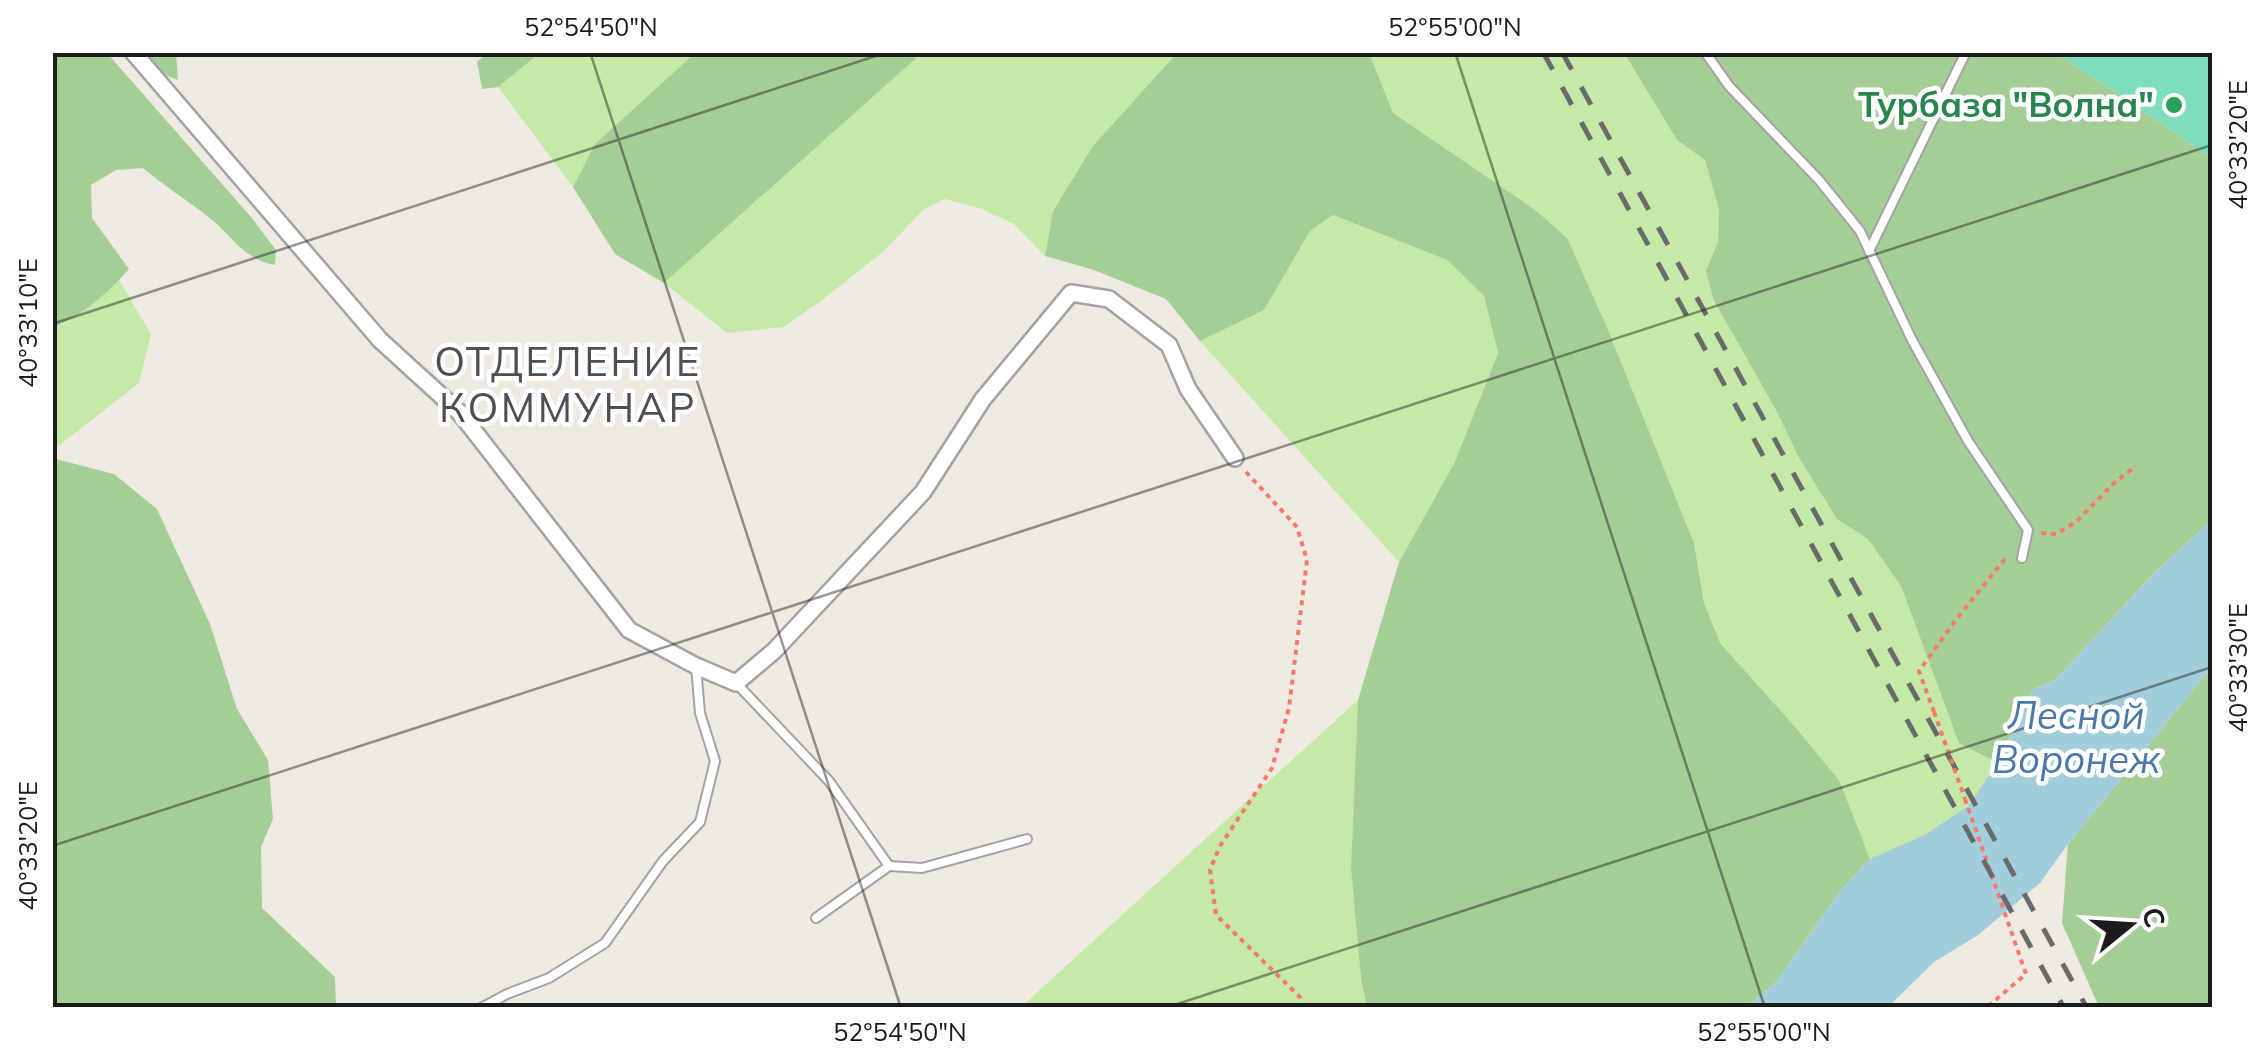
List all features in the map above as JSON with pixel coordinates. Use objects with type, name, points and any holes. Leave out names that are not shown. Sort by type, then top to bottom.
[{"type":"street","points":[[134,52],[380,340],[460,413],[629,630],[736,683],[774,651],[923,492],[982,399],[1071,294],[1109,299],[1169,344],[1188,389],[1235,458]]},
{"type":"lane","points":[[1705,52],[1729,86],[1819,180],[1860,231],[1912,340],[1968,440],[2028,530],[2022,558]]},
{"type":"lane","points":[[1869,251],[1966,52]]},
{"type":"lane","points":[[481,1008],[550,978],[605,943],[663,861],[700,822],[715,761],[700,713],[696,666]]},
{"type":"lane","points":[[736,683],[829,781],[889,866]]},
{"type":"lane","points":[[816,918],[889,866],[922,868],[1027,839]]},
{"type":"path","points":[[1235,458],[1298,527],[1307,560],[1289,708],[1272,768],[1220,846],[1210,870],[1216,915],[1300,998],[1304,1008]]},
{"type":"path","points":[[1986,1008],[2026,974],[1919,671],[2028,530],[2056,534],[2076,522],[2136,466]]},
{"type":"green space","points":[[53,52],[107,53],[251,217],[276,250],[275,265],[253,257],[215,222],[143,168],[116,170],[91,185],[92,218],[129,269],[94,303],[53,327]]},
{"type":"green space","points":[[488,52],[540,53],[498,87],[482,89],[477,62]]},
{"type":"green space","points":[[1178,52],[1369,53],[1393,113],[1534,209],[1567,238],[1694,543],[1704,603],[1720,643],[1839,780],[1870,859],[1840,891],[1776,982],[1746,1007],[1367,1007],[1351,868],[1358,700],[1399,562],[1455,462],[1498,353],[1484,296],[1447,260],[1333,215],[1310,231],[1264,310],[1200,341],[1166,299],[1094,270],[1045,256],[1053,211],[1093,146]]},
{"type":"green space","points":[[146,53],[176,53],[178,80],[162,74]]},
{"type":"green space","points":[[540,53],[695,53],[595,144],[573,187],[498,87]]},
{"type":"green space","points":[[695,53],[922,53],[664,283],[615,254],[573,187],[595,144]]},
{"type":"green space","points":[[922,53],[1178,53],[1093,147],[1053,211],[1045,256],[1014,224],[982,209],[945,199],[923,210],[884,251],[783,327],[727,333],[664,283]]},
{"type":"green space","points":[[1369,53],[1624,53],[1677,140],[1705,160],[1719,208],[1718,241],[1706,271],[1713,299],[1799,458],[1837,519],[1868,539],[1901,586],[1959,742],[1998,763],[1968,806],[1926,834],[1870,859],[1839,780],[1720,643],[1704,603],[1694,543],[1608,330],[1534,209],[1392,113]]},
{"type":"green space","points":[[1624,53],[2057,53],[2212,158],[2212,520],[2154,573],[2055,680],[2033,689],[1998,763],[1959,743],[1901,586],[1868,539],[1837,519],[1799,458],[1713,299],[1706,271],[1718,241],[1719,209],[1705,160],[1677,140]]},
{"type":"green space","name":"Турбаза \"Волна\"","points":[[2057,53],[2212,53],[2212,158]]},
{"type":"green space","points":[[1333,215],[1447,260],[1484,296],[1498,353],[1455,462],[1399,562],[1200,341],[1264,310],[1310,231]]},
{"type":"green space","points":[[119,280],[151,334],[139,383],[53,450],[53,327],[65,324]]},
{"type":"green space","points":[[52,458],[114,474],[157,509],[210,624],[237,709],[268,760],[273,819],[261,847],[262,908],[335,977],[336,1007],[53,1007]]},
{"type":"green space","points":[[2212,667],[2212,1007],[2099,1007],[2062,923],[2068,844]]},
{"type":"green space","points":[[1358,700],[1351,868],[1367,1007],[1020,1008]]},
{"type":"water","name":"Лесной Воронеж","points":[[2212,520],[2212,667],[2040,883],[1978,935],[1934,962],[1888,1007],[1746,1007],[1776,982],[1840,891],[1870,859],[1926,834],[1968,806],[1998,763],[2033,689],[2055,680],[2154,573]]},
{"type":"railway","points":[[1543,52],[2064,1008]]},
{"type":"railway","points":[[1562,52],[2087,1008]]},
{"type":"place","name":"Турбаза \"Волна\"","points":[[2174,105]]},
{"type":"district","name":"ОТДЕЛЕНИЕ КОММУНАР","points":[[568,385]]}]
